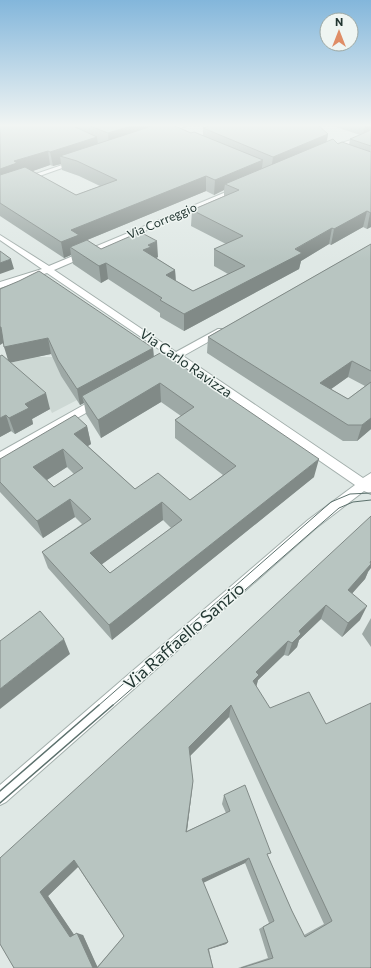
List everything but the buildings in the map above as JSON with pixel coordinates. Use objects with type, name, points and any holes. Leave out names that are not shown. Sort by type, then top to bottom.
[{"type":"street","points":[[0,188],[49,171]]},
{"type":"street","name":"Via Correggio","points":[[0,286],[47,270],[242,187]]},
{"type":"street","name":"Via Carlo Ravizza","points":[[0,237],[47,270],[368,484]]},
{"type":"street","name":"Via Correggio","points":[[0,286],[5,287],[11,292],[30,282],[47,270]]},
{"type":"street","points":[[160,365],[228,327]]},
{"type":"street","points":[[0,457],[105,396]]},
{"type":"street","name":"Via Raffaello Sanzio","points":[[0,796],[312,524],[368,484]]},
{"type":"shaded area","points":[[36,357],[53,357],[61,376],[77,400],[52,413],[50,409],[30,420],[33,424],[15,434],[11,431],[0,437],[0,362],[9,363]]},
{"type":"tram line","points":[[98,706],[331,502],[350,494],[371,493]]},
{"type":"tram line","points":[[112,706],[339,508],[353,502],[371,500]]},
{"type":"tram line","points":[[0,791],[99,705]]},
{"type":"tram line","points":[[0,803],[113,705]]}]
